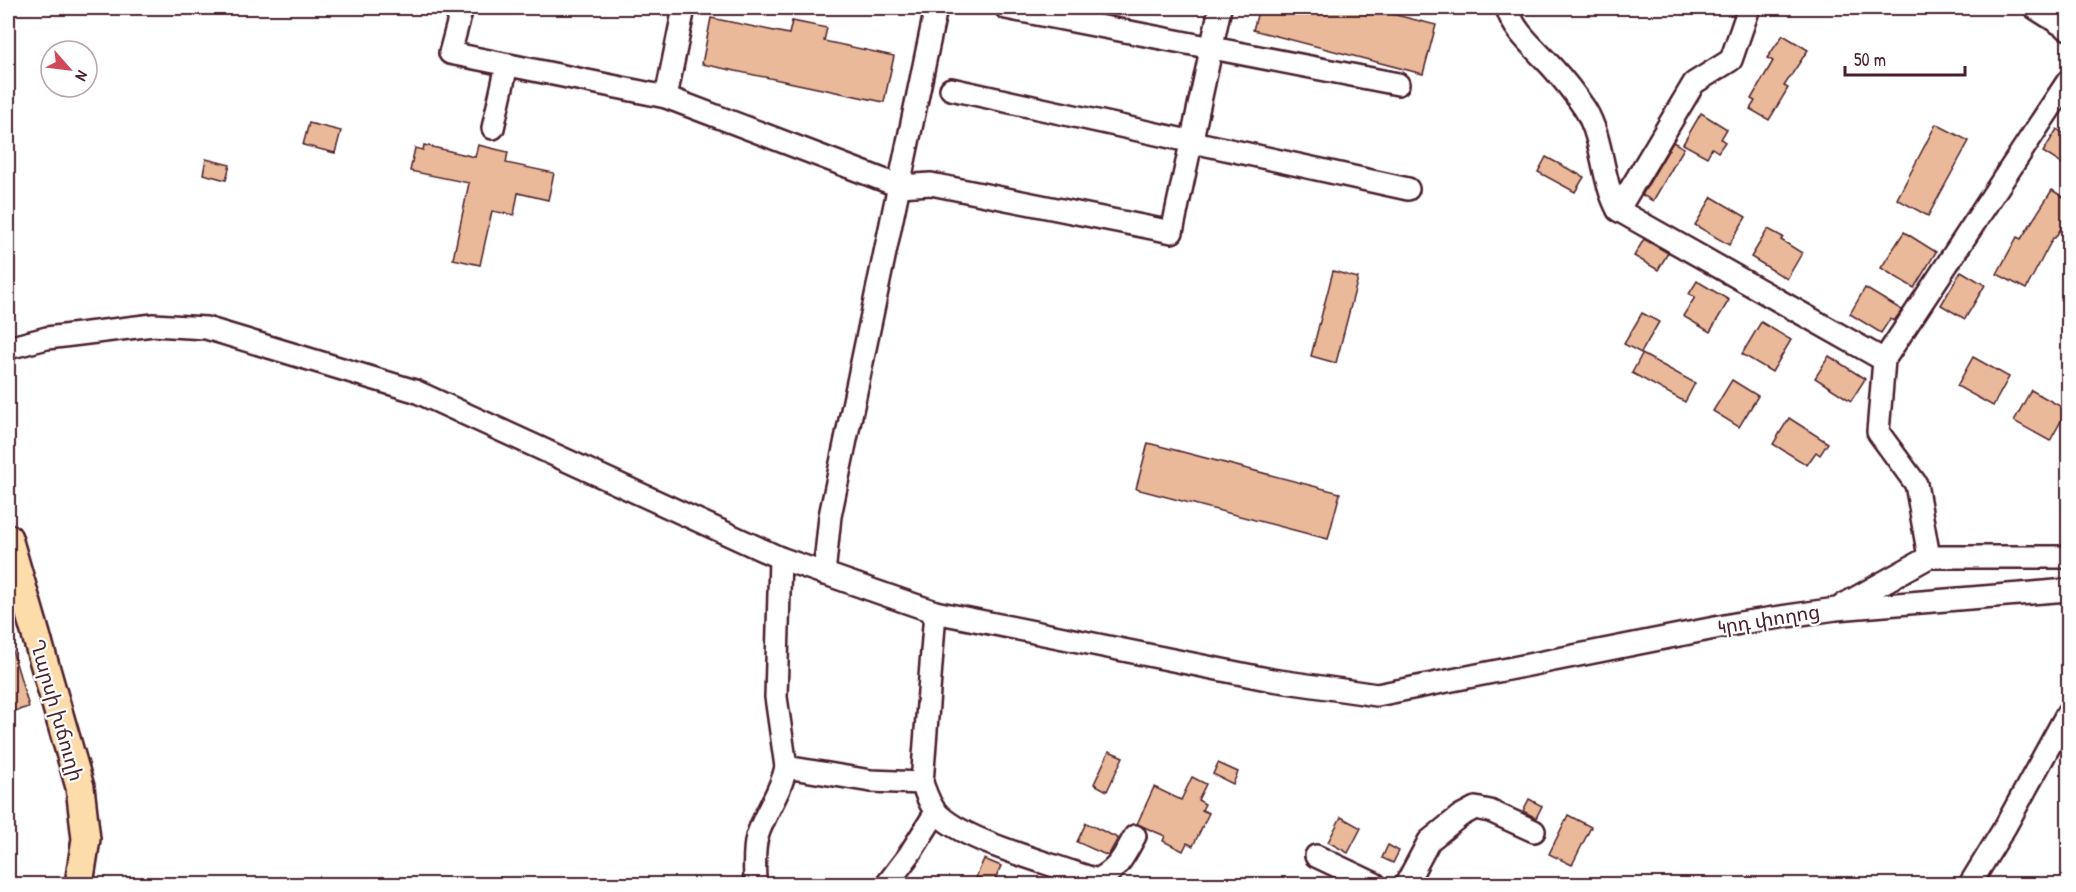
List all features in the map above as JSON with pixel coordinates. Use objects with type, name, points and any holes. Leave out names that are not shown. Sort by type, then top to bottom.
[{"type":"main road","name":"Ղարսի խճուղի","points":[[8,538],[80,787],[86,839],[79,885]]},
{"type":"street","points":[[462,8],[450,53],[666,97],[899,186],[931,184],[1172,232],[1220,8]]},
{"type":"street","points":[[666,97],[684,8]]},
{"type":"street","points":[[824,574],[830,516],[936,8]]},
{"type":"street","points":[[1006,8],[1398,84]]},
{"type":"street","points":[[1507,8],[1513,25],[1552,66],[1586,111],[1596,133],[1609,190],[1618,210],[1884,360]]},
{"type":"street","points":[[1618,210],[1694,84],[1731,60],[1749,8]]},
{"type":"street","points":[[2036,8],[2068,30]]},
{"type":"street","points":[[493,128],[507,65]]},
{"type":"street","points":[[1929,557],[1916,484],[1878,432],[1884,360],[2068,81]]},
{"type":"street","points":[[951,88],[1408,189]]},
{"type":"street","name":"4րդ փողոց","points":[[8,348],[47,338],[153,325],[206,328],[415,391],[780,558],[935,612],[1272,680],[1377,695],[1740,623],[1836,609],[2068,590]]},
{"type":"street","points":[[1836,609],[1929,557],[2068,557]]},
{"type":"street","points":[[755,885],[757,837],[784,778],[786,767],[776,697],[780,558]]},
{"type":"street","points":[[935,612],[922,783],[936,812],[948,823],[970,835],[1072,878],[1097,880],[1108,874],[1118,866],[1135,836]]},
{"type":"street","points":[[1970,885],[2005,827],[2068,712]]},
{"type":"street","points":[[786,767],[871,781],[922,783]]},
{"type":"street","points":[[1406,885],[1429,841],[1460,816],[1475,808],[1490,811],[1534,831]]},
{"type":"street","points":[[887,885],[936,812]]},
{"type":"street","points":[[1316,856],[1375,885]]},
{"type":"building","points":[[1259,8],[1368,8],[1436,25],[1423,74],[1253,30]]},
{"type":"building","points":[[711,18],[789,34],[792,21],[827,28],[824,41],[894,56],[884,102],[702,64]]},
{"type":"building","points":[[1783,35],[1808,50],[1784,86],[1788,88],[1769,120],[1750,109],[1755,101],[1751,99],[1773,61],[1767,58]]},
{"type":"building","points":[[1701,113],[1727,129],[1721,139],[1725,142],[1718,152],[1712,148],[1707,157],[1683,144]]},
{"type":"building","points":[[309,123],[341,131],[335,153],[303,145]]},
{"type":"building","points":[[1936,124],[1969,141],[1928,216],[1897,199]]},
{"type":"building","points":[[2057,129],[2068,137],[2068,168],[2043,152]]},
{"type":"building","points":[[1673,142],[1684,148],[1653,201],[1642,195]]},
{"type":"building","points":[[424,145],[475,157],[478,145],[508,152],[506,163],[554,173],[548,200],[518,193],[514,215],[492,211],[480,265],[453,259],[469,183],[410,171],[415,148],[423,150]]},
{"type":"building","points":[[1546,157],[1584,177],[1575,192],[1538,172]]},
{"type":"building","points":[[206,159],[230,165],[226,180],[203,174]]},
{"type":"building","points":[[2052,190],[2068,200],[2068,217],[2053,238],[2026,289],[1997,274],[2017,237],[2021,239]]},
{"type":"building","points":[[1712,197],[1746,217],[1729,245],[1695,225]]},
{"type":"building","points":[[1768,229],[1783,237],[1781,240],[1802,253],[1787,279],[1751,257]]},
{"type":"building","points":[[1904,232],[1936,252],[1914,288],[1881,268]]},
{"type":"building","points":[[1644,239],[1668,253],[1658,270],[1634,256]]},
{"type":"building","points":[[1333,271],[1358,278],[1336,363],[1311,356]]},
{"type":"building","points":[[1961,271],[1985,285],[1965,319],[1941,305]]},
{"type":"building","points":[[1697,281],[1729,300],[1710,332],[1683,316],[1695,297],[1689,294]]},
{"type":"building","points":[[1865,288],[1902,310],[1894,321],[1890,319],[1881,333],[1850,314]]},
{"type":"building","points":[[1642,313],[1659,322],[1641,353],[1624,344]]},
{"type":"building","points":[[1761,322],[1791,340],[1772,372],[1742,354]]},
{"type":"building","points":[[1642,354],[1695,383],[1685,402],[1632,373]]},
{"type":"building","points":[[1829,356],[1865,379],[1851,401],[1815,378]]},
{"type":"building","points":[[1973,357],[2009,377],[1993,406],[1957,386]]},
{"type":"building","points":[[1732,380],[1758,396],[1739,427],[1713,411]]},
{"type":"building","points":[[2031,390],[2067,410],[2050,441],[2014,421]]},
{"type":"building","points":[[1789,418],[1828,443],[1820,455],[1816,452],[1807,465],[1773,444]]},
{"type":"building","points":[[1148,443],[1340,493],[1328,539],[1136,489]]},
{"type":"building","points":[[11,646],[29,707],[11,712],[8,699],[8,647]]},
{"type":"building","points":[[1109,751],[1123,757],[1107,791],[1094,784]]},
{"type":"building","points":[[1218,763],[1238,772],[1233,784],[1213,774]]},
{"type":"building","points":[[1192,777],[1206,784],[1198,800],[1205,804],[1202,810],[1209,813],[1193,846],[1187,843],[1183,851],[1163,841],[1165,836],[1137,824],[1154,787],[1181,800]]},
{"type":"building","points":[[1529,799],[1542,806],[1536,818],[1523,811]]},
{"type":"building","points":[[1568,815],[1591,827],[1572,865],[1549,854]]},
{"type":"building","points":[[1341,817],[1361,828],[1348,853],[1328,842]]},
{"type":"building","points":[[1086,823],[1118,838],[1108,856],[1077,842]]},
{"type":"building","points":[[1388,845],[1399,851],[1393,863],[1382,858]]},
{"type":"building","points":[[984,859],[1001,866],[993,884],[976,877]]}]
